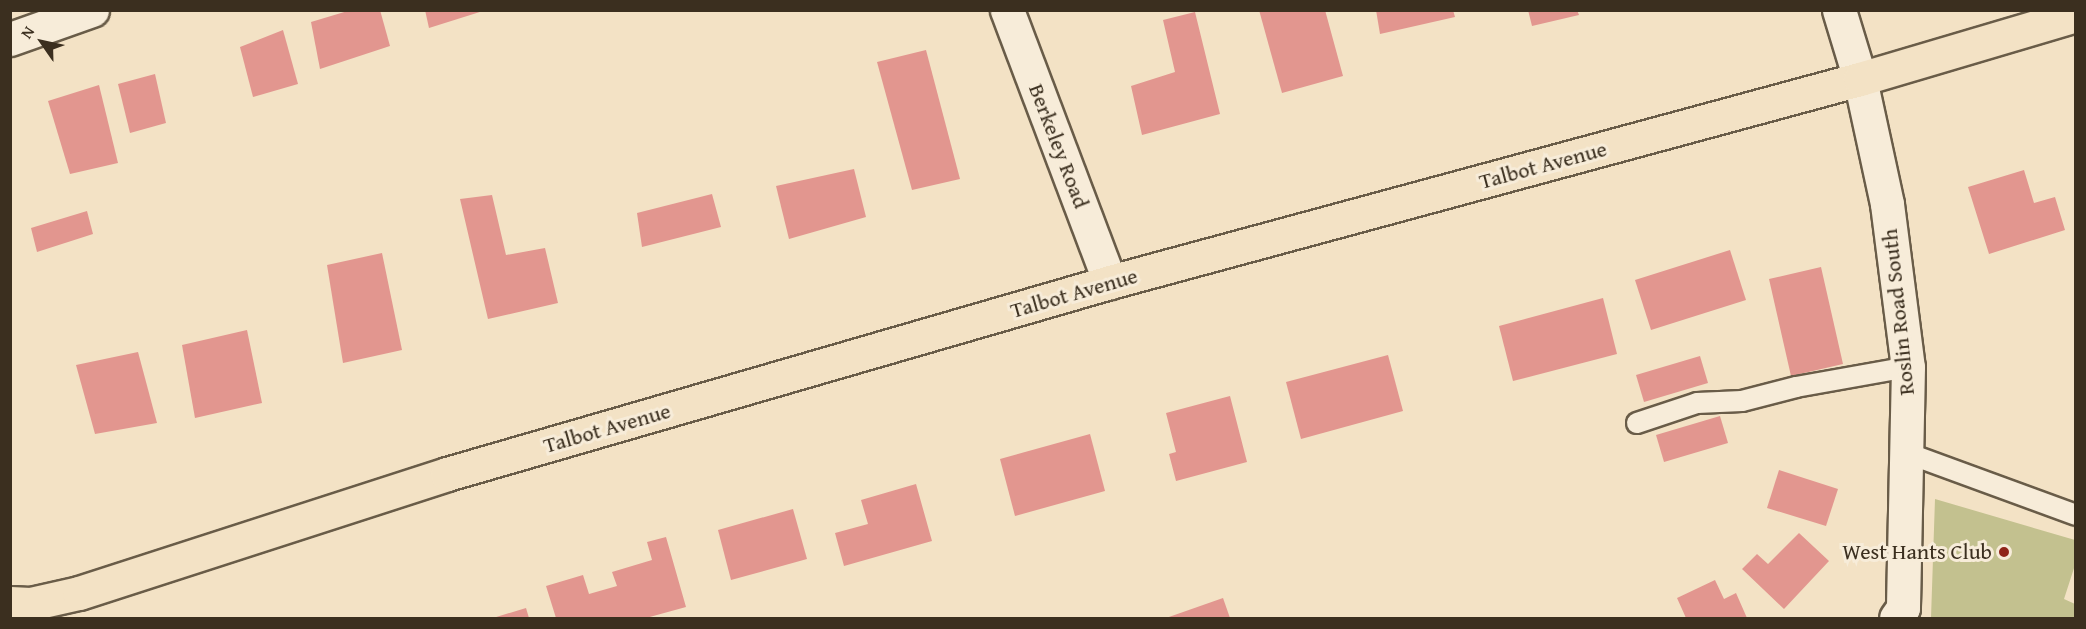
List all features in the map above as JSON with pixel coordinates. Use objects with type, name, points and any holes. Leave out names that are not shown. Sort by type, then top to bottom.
[{"type":"main road","name":"Talbot Avenue","points":[[10,603],[30,604],[79,593],[447,474],[1110,282],[1860,79],[2076,15]]},
{"type":"main road","name":"Talbot Avenue","points":[[45,618],[79,593]]},
{"type":"street","points":[[10,39],[92,10]]},
{"type":"street","name":"Berkeley Road","points":[[1007,10],[1110,282]]},
{"type":"street","name":"Roslin Road South","points":[[1839,10],[1860,79],[1887,204],[1908,367],[1903,608],[1896,618]]},
{"type":"lane","points":[[1636,423],[1697,404],[1742,401],[1796,387],[1908,367]]},
{"type":"lane","points":[[1907,453],[2076,515]]},
{"type":"shaded area","name":"West Hants Club","points":[[1935,499],[2075,540],[2075,565],[2064,599],[2075,604],[2075,618],[1931,618]]},
{"type":"building","points":[[351,10],[380,10],[390,46],[320,69],[311,22]]},
{"type":"building","points":[[425,10],[483,10],[483,11],[429,28]]},
{"type":"building","points":[[1259,10],[1325,10],[1343,76],[1282,93]]},
{"type":"building","points":[[1376,10],[1453,10],[1455,17],[1380,34]]},
{"type":"building","points":[[1528,10],[1577,10],[1579,15],[1532,26]]},
{"type":"building","points":[[1195,12],[1220,114],[1142,135],[1131,86],[1175,72],[1163,20]]},
{"type":"building","points":[[283,30],[298,84],[253,97],[240,47]]},
{"type":"building","points":[[926,50],[960,179],[912,190],[877,62]]},
{"type":"building","points":[[155,74],[166,123],[130,133],[118,84]]},
{"type":"building","points":[[99,85],[118,163],[70,174],[48,101]]},
{"type":"building","points":[[854,169],[866,217],[789,239],[776,186]]},
{"type":"building","points":[[2024,170],[2034,203],[2055,197],[2065,230],[1989,254],[1968,187]]},
{"type":"building","points":[[712,194],[721,227],[642,247],[637,213]]},
{"type":"building","points":[[492,195],[506,255],[545,248],[558,303],[488,319],[460,199]]},
{"type":"building","points":[[87,211],[93,234],[37,252],[31,228]]},
{"type":"building","points":[[1730,250],[1746,300],[1651,330],[1635,280]]},
{"type":"building","points":[[382,253],[402,350],[343,363],[327,265]]},
{"type":"building","points":[[1821,267],[1843,364],[1791,376],[1769,279]]},
{"type":"building","points":[[1603,298],[1617,354],[1513,381],[1499,326]]},
{"type":"building","points":[[247,330],[262,403],[195,418],[182,345]]},
{"type":"building","points":[[138,352],[157,423],[95,434],[76,365]]},
{"type":"building","points":[[1388,355],[1403,411],[1301,439],[1286,382]]},
{"type":"building","points":[[1700,356],[1708,383],[1644,402],[1636,375]]},
{"type":"building","points":[[1230,396],[1247,462],[1176,481],[1169,454],[1176,452],[1166,413]]},
{"type":"building","points":[[1720,416],[1728,443],[1664,462],[1656,435]]},
{"type":"building","points":[[1090,434],[1105,491],[1015,516],[1000,459]]},
{"type":"building","points":[[1779,470],[1838,489],[1826,526],[1767,508]]},
{"type":"building","points":[[916,484],[932,541],[844,566],[835,533],[868,524],[861,500]]},
{"type":"building","points":[[793,509],[807,559],[731,580],[718,530]]},
{"type":"building","points":[[1799,533],[1829,561],[1784,609],[1742,569],[1757,554],[1768,564]]},
{"type":"building","points":[[666,537],[686,607],[646,618],[556,618],[546,586],[583,575],[589,594],[617,586],[612,572],[652,560],[647,542]]},
{"type":"building","points":[[1715,580],[1724,599],[1736,593],[1747,618],[1686,618],[1677,598]]},
{"type":"building","points":[[1223,598],[1230,618],[1166,618]]},
{"type":"building","points":[[526,608],[529,618],[493,618]]},
{"type":"place","name":"West Hants Club","points":[[2004,552]]}]
